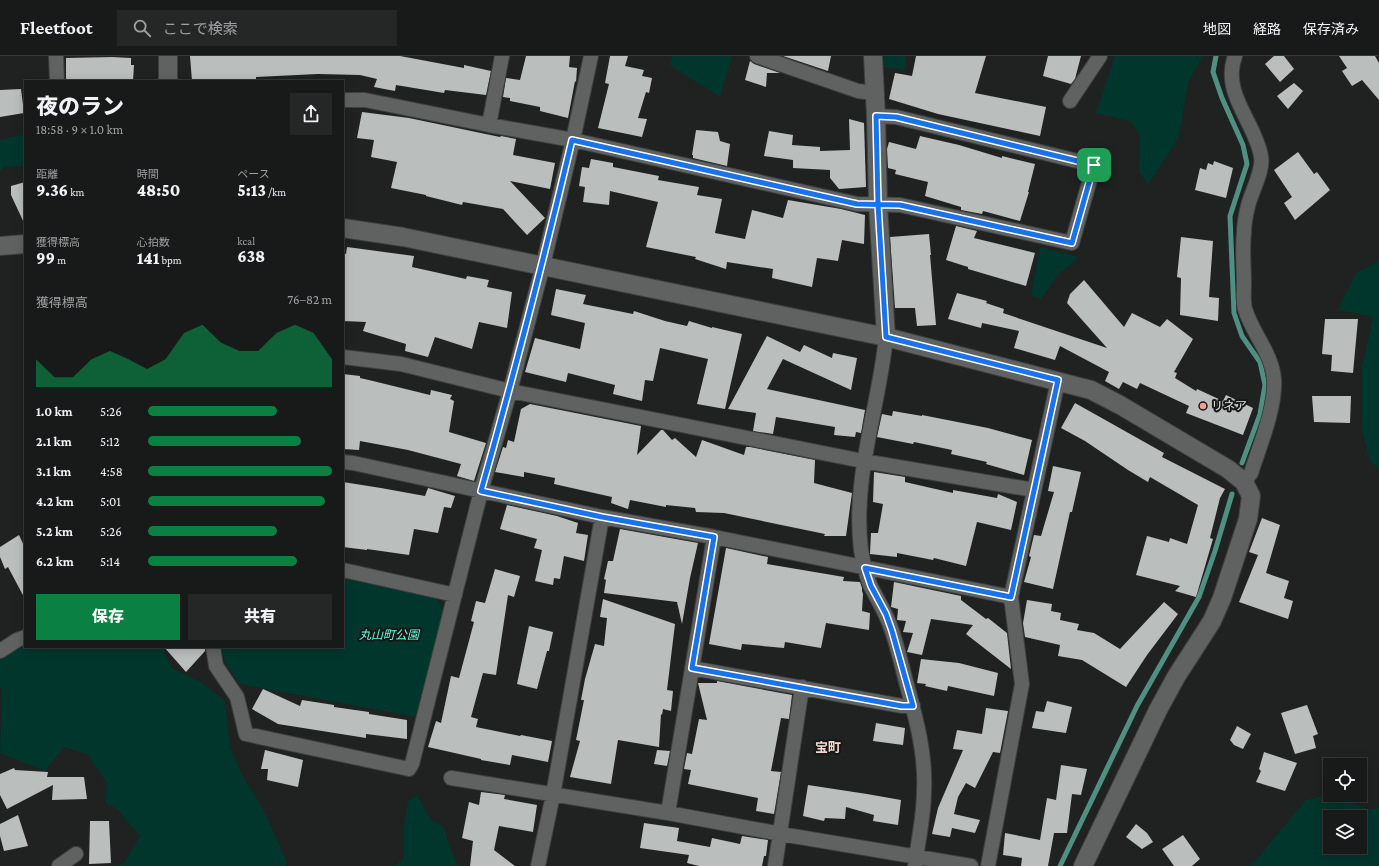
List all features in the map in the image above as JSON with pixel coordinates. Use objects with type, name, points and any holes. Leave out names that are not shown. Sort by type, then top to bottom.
[{"type":"street","points":[[56,56],[57,80]]},
{"type":"street","points":[[168,56],[168,80]]},
{"type":"street","points":[[489,125],[502,56]]},
{"type":"street","points":[[213,648],[216,666],[237,697],[246,734],[409,769],[412,764],[481,491],[510,391],[542,265],[572,140],[590,56]]},
{"type":"street","points":[[757,56],[858,91],[874,93]]},
{"type":"street","points":[[873,56],[878,204],[886,337],[884,356],[863,460],[860,515],[861,549],[871,586],[886,614],[890,626],[913,706],[924,756],[924,792],[916,862]]},
{"type":"street","points":[[1070,101],[1100,56]]},
{"type":"street","points":[[1235,56],[1233,61],[1232,79],[1239,106],[1256,140],[1262,157],[1259,175],[1248,206],[1244,233],[1245,307],[1253,329],[1267,353],[1274,378],[1273,404],[1251,473],[1244,482]]},
{"type":"street","points":[[344,100],[365,100],[572,140],[857,204],[900,205],[1072,243],[1094,165],[896,117],[876,116]]},
{"type":"street","points":[[344,228],[403,237],[886,337],[1058,380],[1091,390],[1120,405],[1228,469],[1244,482],[1251,496],[1248,519],[1222,598],[1212,622],[1176,678],[1158,710],[1083,866]]},
{"type":"street","points":[[0,246],[24,244]]},
{"type":"street","points":[[344,357],[401,364],[510,391],[863,460],[1034,490]]},
{"type":"street","points":[[988,866],[1022,684],[1011,597],[1058,380]]},
{"type":"street","points":[[344,462],[602,517],[714,537],[1011,597]]},
{"type":"street","points":[[538,866],[553,795],[602,517]]},
{"type":"street","points":[[668,813],[714,537]]},
{"type":"street","points":[[344,570],[455,595]]},
{"type":"street","points":[[0,651],[24,637]]},
{"type":"street","points":[[692,668],[902,706],[913,706]]},
{"type":"street","points":[[775,866],[802,687]]},
{"type":"street","points":[[451,778],[668,813],[781,834],[916,862],[971,866]]},
{"type":"street","points":[[59,866],[76,854]]},
{"type":"green space","points":[[672,56],[732,56],[720,97],[670,65]]},
{"type":"green space","points":[[884,56],[906,56],[906,70],[884,67]]},
{"type":"green space","points":[[1115,56],[1203,56],[1189,81],[1178,139],[1148,185],[1139,171],[1140,135],[1130,121],[1096,113]]},
{"type":"green space","points":[[24,134],[24,166],[4,167],[0,171],[0,140]]},
{"type":"green space","points":[[1040,247],[1079,257],[1057,276],[1041,299],[1031,296]]},
{"type":"green space","points":[[1379,261],[1379,468],[1370,462],[1362,430],[1362,367],[1373,317],[1338,310],[1356,273]]},
{"type":"green space","name":"丸山町公園","points":[[344,578],[436,598],[443,610],[416,717],[239,684],[225,662],[221,648],[344,648]]},
{"type":"green space","points":[[24,644],[24,648],[162,648],[172,668],[201,682],[225,701],[230,747],[243,777],[263,809],[286,860],[286,866],[118,866],[125,862],[140,836],[116,808],[105,803],[107,783],[87,754],[64,747],[45,771],[0,753],[2,695],[0,685],[0,657]]},
{"type":"green space","points":[[417,795],[431,820],[444,827],[449,845],[458,866],[394,866],[404,859],[404,824],[408,801]]},
{"type":"green space","points":[[1323,796],[1323,802],[1351,802],[1370,810],[1379,807],[1379,866],[1247,866],[1255,861],[1306,800]]},
{"type":"building","points":[[190,56],[400,56],[464,68],[464,65],[491,71],[486,95],[445,90],[444,93],[396,85],[395,91],[374,87],[377,79],[360,75],[318,74],[256,77],[256,80],[192,80]]},
{"type":"building","points":[[526,56],[570,56],[569,67],[577,68],[576,82],[575,81],[568,118],[540,111],[540,107],[510,101],[510,98],[503,97],[506,78],[520,80]]},
{"type":"building","points":[[610,56],[628,56],[625,66],[644,70],[642,76],[652,78],[649,93],[646,92],[638,118],[647,119],[642,137],[598,128],[609,84],[605,83]]},
{"type":"building","points":[[783,56],[831,56],[828,71]]},
{"type":"building","points":[[916,56],[986,56],[975,93],[1046,107],[1040,136],[938,114],[889,99],[895,73],[912,76]]},
{"type":"building","points":[[1048,56],[1081,56],[1075,79],[1071,84],[1043,76]]},
{"type":"building","points":[[1274,56],[1284,56],[1294,69],[1280,82],[1265,64]]},
{"type":"building","points":[[1339,56],[1375,56],[1379,63],[1379,100],[1362,80],[1352,86],[1342,71],[1347,68]]},
{"type":"building","points":[[66,58],[131,58],[131,65],[134,65],[133,80],[66,80]]},
{"type":"building","points":[[750,61],[754,64],[780,73],[767,73],[766,87],[745,80]]},
{"type":"building","points":[[1294,83],[1303,91],[1288,109],[1277,96]]},
{"type":"building","points":[[21,89],[24,113],[0,117],[0,90]]},
{"type":"building","points":[[362,112],[409,118],[516,139],[513,155],[555,163],[550,189],[510,181],[545,218],[527,235],[503,209],[463,202],[462,205],[426,195],[391,188],[397,162],[371,157],[374,140],[357,138]]},
{"type":"building","points":[[849,119],[864,123],[866,187],[839,189],[830,178],[830,170],[793,168],[793,160],[764,156],[769,131],[793,135],[792,145],[820,147],[820,151],[850,150]]},
{"type":"building","points":[[696,130],[718,132],[720,141],[730,144],[727,166],[693,158],[692,155]]},
{"type":"building","points":[[920,136],[959,145],[1002,158],[1002,156],[1035,164],[1029,192],[1020,221],[983,211],[982,214],[961,210],[961,207],[925,196],[928,182],[895,174],[896,170],[888,168],[887,149],[889,142],[916,149]]},
{"type":"building","points":[[1298,152],[1314,174],[1317,172],[1330,190],[1295,220],[1284,203],[1292,197],[1274,170]]},
{"type":"building","points":[[591,159],[613,163],[613,167],[659,176],[658,180],[699,187],[697,195],[722,199],[715,233],[745,239],[752,210],[783,218],[788,200],[841,209],[865,215],[864,244],[842,240],[838,261],[817,258],[812,287],[772,278],[773,269],[727,262],[726,269],[695,259],[696,257],[646,247],[658,202],[610,191],[609,205],[583,202],[585,187],[579,186],[582,167],[589,168]]},
{"type":"building","points":[[1214,161],[1233,168],[1226,198],[1195,190],[1200,168],[1206,170],[1208,163],[1213,165]]},
{"type":"building","points":[[24,182],[24,223],[11,195],[11,186]]},
{"type":"building","points":[[956,226],[977,231],[974,238],[1035,253],[1026,286],[968,269],[968,267],[946,260]]},
{"type":"building","points":[[929,234],[936,325],[917,326],[915,308],[895,308],[890,237]]},
{"type":"building","points":[[1181,237],[1213,241],[1209,297],[1219,298],[1218,321],[1180,315],[1181,278],[1177,277]]},
{"type":"building","points":[[347,247],[414,256],[412,267],[466,279],[467,276],[489,280],[487,287],[512,292],[507,328],[479,322],[472,349],[435,337],[428,357],[405,351],[406,344],[363,331],[366,322],[344,321],[344,253],[346,254]]},
{"type":"building","points":[[1084,280],[1124,327],[1132,313],[1160,327],[1167,319],[1193,339],[1174,372],[1177,373],[1175,378],[1196,391],[1197,389],[1223,401],[1226,395],[1253,408],[1243,435],[1186,413],[1189,406],[1140,383],[1137,389],[1123,382],[1119,389],[1105,381],[1109,372],[1060,346],[1055,360],[1014,348],[1019,331],[982,323],[981,328],[948,319],[957,293],[987,301],[986,303],[1004,309],[1003,313],[1107,348],[1067,303],[1070,294]]},
{"type":"building","points":[[556,289],[586,295],[583,304],[633,314],[634,311],[687,326],[689,321],[712,328],[742,334],[725,409],[697,404],[708,359],[660,348],[653,381],[645,380],[642,401],[613,394],[615,385],[568,373],[566,382],[525,372],[535,338],[580,349],[585,323],[551,315]]},
{"type":"building","points":[[1325,319],[1358,319],[1353,373],[1331,371],[1332,355],[1322,354]]},
{"type":"building","points":[[767,336],[800,352],[804,345],[832,358],[833,353],[857,358],[851,390],[783,359],[767,389],[865,410],[861,433],[856,432],[855,437],[834,435],[835,427],[776,417],[773,434],[753,431],[756,413],[728,409]]},
{"type":"building","points":[[344,374],[360,376],[360,378],[430,395],[431,390],[452,395],[450,399],[454,401],[449,432],[486,443],[474,481],[457,476],[461,464],[408,450],[360,441],[359,450],[344,449]]},
{"type":"building","points":[[1312,396],[1351,396],[1350,423],[1314,422]]},
{"type":"building","points":[[1075,403],[1164,453],[1162,457],[1225,489],[1220,498],[1210,538],[1213,539],[1196,597],[1175,591],[1180,586],[1136,575],[1147,536],[1169,542],[1170,538],[1187,544],[1198,505],[1150,477],[1148,482],[1085,441],[1061,428]]},
{"type":"building","points":[[530,404],[641,426],[637,455],[661,430],[663,430],[672,440],[675,438],[696,457],[702,440],[744,455],[746,447],[750,447],[815,460],[814,483],[852,493],[846,536],[824,536],[825,534],[724,513],[696,512],[695,508],[666,505],[666,507],[630,500],[628,509],[611,503],[612,497],[554,484],[555,478],[524,472],[524,477],[495,472],[503,447],[506,448],[508,440],[514,442],[521,409]]},
{"type":"building","points":[[893,411],[988,428],[1032,440],[1024,475],[986,464],[987,462],[951,454],[952,450],[914,442],[913,444],[877,437],[882,414],[892,416]]},
{"type":"building","points":[[1053,466],[1081,472],[1072,512],[1070,512],[1053,589],[1024,582],[1031,557],[1029,556],[1034,535],[1041,536],[1054,492],[1048,491]]},
{"type":"building","points":[[874,472],[905,477],[905,482],[953,493],[953,490],[997,498],[998,494],[1017,502],[1011,530],[977,522],[966,566],[934,558],[933,560],[897,553],[897,557],[870,554],[871,533],[878,533],[883,504],[873,502]]},
{"type":"building","points":[[344,482],[425,496],[428,488],[455,496],[451,508],[444,507],[438,533],[414,529],[409,555],[344,547]]},
{"type":"building","points":[[507,505],[557,516],[578,523],[576,533],[588,535],[584,561],[564,556],[560,579],[554,578],[553,585],[535,581],[542,550],[534,548],[537,539],[500,529]]},
{"type":"building","points":[[1262,518],[1280,525],[1266,573],[1289,581],[1284,598],[1293,601],[1288,619],[1239,602],[1258,555],[1249,552]]},
{"type":"building","points":[[620,529],[698,543],[682,624],[677,602],[604,593],[606,580],[604,579],[608,561],[613,561]]},
{"type":"building","points":[[19,535],[24,546],[24,597],[8,567],[5,569],[0,557],[0,547]]},
{"type":"building","points":[[726,548],[768,557],[767,564],[844,577],[843,581],[860,582],[863,594],[862,611],[870,613],[869,630],[826,623],[821,648],[785,642],[784,648],[742,644],[741,650],[709,644]]},
{"type":"building","points":[[495,569],[520,576],[514,597],[508,595],[496,675],[483,673],[471,717],[478,719],[476,727],[552,741],[548,762],[512,755],[510,765],[481,760],[428,747],[436,721],[441,723],[451,676],[459,678],[474,622],[471,621],[476,601],[485,603]]},
{"type":"building","points":[[894,582],[961,596],[961,600],[1007,633],[1011,669],[966,634],[973,625],[931,619],[922,655],[907,652],[913,633],[903,632],[906,621],[897,620],[898,609],[891,607]]},
{"type":"building","points":[[603,599],[675,624],[667,690],[673,691],[671,711],[663,709],[662,715],[661,714],[659,747],[618,740],[611,784],[570,777],[580,741],[576,740],[584,700],[581,700],[585,679],[595,644],[604,646],[607,618],[600,617]]},
{"type":"building","points":[[1027,600],[1052,604],[1051,611],[1061,613],[1060,620],[1079,624],[1077,630],[1094,633],[1120,649],[1164,602],[1178,614],[1147,655],[1126,687],[1082,660],[1058,656],[1060,645],[1025,637],[1023,623]]},
{"type":"building","points":[[529,626],[553,632],[549,651],[547,651],[537,689],[517,684]]},
{"type":"building","points":[[165,648],[205,648],[205,651],[186,672]]},
{"type":"building","points":[[921,659],[959,663],[998,673],[994,696],[948,686],[947,691],[925,686],[926,684],[917,683]]},
{"type":"building","points":[[717,681],[792,695],[789,719],[781,718],[771,771],[781,772],[774,814],[756,811],[758,798],[688,784],[691,770],[684,769],[687,753],[692,754],[699,719],[707,720],[698,683],[717,683]]},
{"type":"building","points":[[263,689],[300,706],[302,700],[334,705],[334,707],[369,712],[369,714],[407,720],[407,739],[366,734],[366,738],[278,724],[252,709]]},
{"type":"building","points":[[1047,701],[1072,707],[1066,733],[1032,728],[1036,711],[1044,712]]},
{"type":"building","points":[[1307,705],[1318,734],[1313,736],[1316,748],[1295,754],[1281,713]]},
{"type":"building","points":[[986,708],[1008,711],[1000,753],[993,752],[975,788],[966,783],[958,797],[954,814],[980,820],[975,833],[952,828],[950,837],[932,834],[938,808],[963,750],[953,749],[957,730],[982,734]]},
{"type":"building","points":[[876,723],[905,728],[903,745],[873,741]]},
{"type":"building","points":[[1237,726],[1251,734],[1243,749],[1234,745],[1230,740]]},
{"type":"building","points":[[265,750],[303,760],[298,787],[267,780],[268,769],[261,769]]},
{"type":"building","points":[[657,750],[670,751],[667,766],[654,764]]},
{"type":"building","points":[[1264,752],[1297,763],[1285,791],[1256,782],[1261,771],[1259,769]]},
{"type":"building","points":[[1061,765],[1087,769],[1081,795],[1072,794],[1067,833],[1054,833],[1048,866],[1021,866],[1022,858],[1003,855],[1005,833],[1040,840],[1047,798],[1056,800]]},
{"type":"building","points":[[14,768],[15,770],[48,772],[47,777],[84,777],[87,799],[52,800],[53,785],[7,809],[0,795],[0,774]]},
{"type":"building","points":[[808,785],[901,800],[898,825],[873,821],[874,815],[846,807],[845,819],[825,818],[824,821],[803,816]]},
{"type":"building","points":[[481,792],[505,795],[504,799],[537,805],[533,832],[499,826],[494,850],[515,866],[470,866],[473,841],[462,838],[469,802],[479,805]]},
{"type":"building","points":[[18,815],[28,846],[4,851],[0,836],[0,824]]},
{"type":"building","points":[[90,821],[109,821],[111,863],[89,864]]},
{"type":"building","points":[[644,823],[679,828],[677,841],[710,847],[712,838],[740,844],[742,836],[768,840],[766,856],[764,856],[762,866],[699,866],[687,863],[689,855],[640,848]]},
{"type":"building","points":[[1136,824],[1147,833],[1153,842],[1142,849],[1126,837]]},
{"type":"building","points":[[1183,835],[1200,859],[1192,866],[1174,866],[1162,849]]},
{"type":"waterway","points":[[1216,56],[1213,72],[1222,98],[1243,145],[1247,164],[1230,216],[1234,313],[1242,336],[1260,362],[1265,385],[1260,414],[1242,463]]},
{"type":"waterway","points":[[1060,866],[1137,706],[1199,597],[1215,551],[1232,494]]},
{"type":"place","name":"リネア","points":[[1203,406]]},
{"type":"district","name":"宝町","points":[[828,747]]},
{"type":"route","points":[[1094,165],[896,117],[876,116],[878,204],[886,337],[1058,380],[1011,597],[865,568],[871,586],[886,614],[892,631],[913,706],[902,706],[692,668],[714,537],[602,517],[481,491],[510,391],[572,140],[857,204],[878,204],[900,205],[1072,243],[1094,165]]}]
